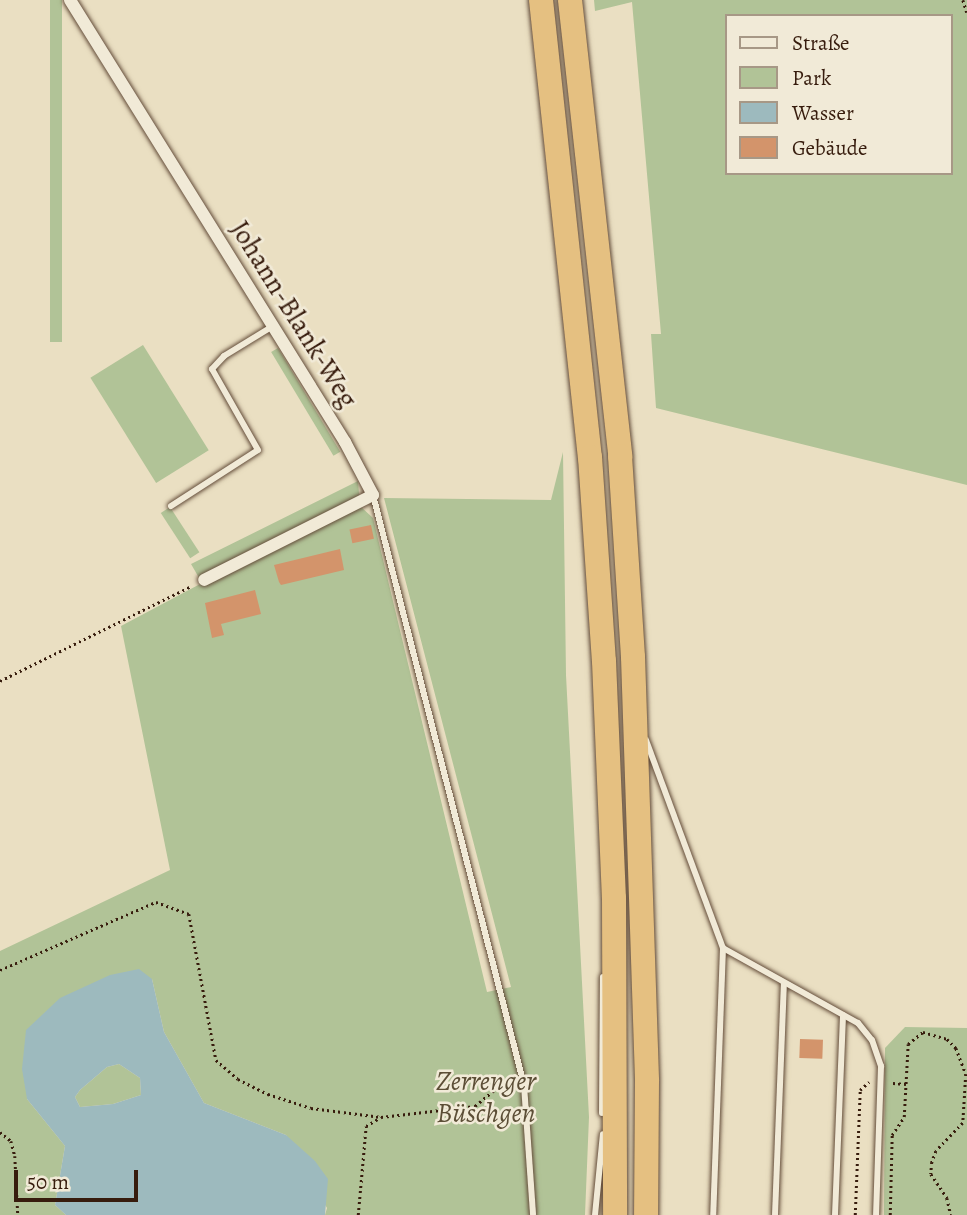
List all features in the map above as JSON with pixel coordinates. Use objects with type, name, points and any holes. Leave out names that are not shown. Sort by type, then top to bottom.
[{"type":"highway","points":[[541,0],[590,457],[614,898],[615,1215]]},
{"type":"highway","points":[[570,0],[620,456],[636,712],[646,1215]]},
{"type":"street","name":"Johann-Blank-Weg","points":[[70,0],[373,495]]},
{"type":"street","points":[[204,580],[373,495]]},
{"type":"lane","points":[[171,506],[258,450],[212,369],[219,359],[272,326]]},
{"type":"lane","points":[[373,495],[524,1085],[533,1215]]},
{"type":"lane","points":[[636,712],[723,948],[713,1215]]},
{"type":"lane","points":[[596,1215],[603,1138],[601,988],[614,898]]},
{"type":"lane","points":[[723,948],[858,1023],[872,1040],[881,1066],[876,1215]]},
{"type":"lane","points":[[775,1215],[784,983]]},
{"type":"lane","points":[[835,1215],[842,1015]]},
{"type":"path","points":[[963,0],[967,12]]},
{"type":"path","points":[[0,681],[204,580]]},
{"type":"path","points":[[0,970],[156,902],[190,914],[216,1060],[238,1079],[268,1094],[311,1108],[381,1116],[475,1106],[495,1089],[524,1085]]},
{"type":"path","points":[[890,1215],[892,1135],[904,1117],[912,1036],[935,1034],[956,1048],[967,1074],[963,1123],[936,1151],[931,1174],[947,1198],[951,1215]]},
{"type":"path","points":[[855,1215],[860,1090],[869,1082],[906,1084]]},
{"type":"path","points":[[358,1215],[363,1183],[362,1138],[366,1126],[381,1116]]},
{"type":"path","points":[[0,1132],[11,1141],[15,1156],[18,1215]]},
{"type":"green space","points":[[50,0],[62,0],[62,342],[50,342]]},
{"type":"green space","points":[[594,0],[967,0],[967,485],[656,408],[651,334],[661,334],[632,2],[595,11]]},
{"type":"green space","points":[[143,345],[209,450],[156,483],[90,378]]},
{"type":"green space","points":[[278,348],[340,452],[333,456],[271,352]]},
{"type":"green space","name":"Zerrenger Büschgen","points":[[563,452],[566,675],[589,1117],[585,1215],[325,1215],[327,1208],[286,1135],[204,1103],[164,1032],[152,979],[27,1099],[65,1146],[55,1205],[66,1215],[0,1215],[0,951],[170,870],[121,626],[202,583],[191,564],[358,481],[360,506],[373,518],[487,992],[511,987],[384,498],[551,500]]},
{"type":"green space","points":[[170,507],[199,552],[190,558],[161,513]]},
{"type":"green space","points":[[905,1027],[967,1028],[967,1215],[884,1215],[885,1048]]},
{"type":"green space","points":[[119,1064],[140,1078],[141,1095],[113,1104],[80,1107],[75,1097],[80,1090],[107,1067]]},
{"type":"water","points":[[139,969],[152,979],[164,1032],[204,1103],[286,1135],[315,1161],[328,1179],[325,1215],[66,1215],[55,1205],[65,1146],[27,1099],[22,1069],[26,1030],[60,998],[110,975]],"holes":[[[119,1064],[140,1078],[141,1095],[113,1104],[80,1107],[75,1097],[107,1067]]]},
{"type":"building","points":[[371,525],[374,539],[352,543],[349,530]]},
{"type":"building","points":[[340,549],[344,570],[281,585],[279,582],[274,565]]},
{"type":"building","points":[[255,590],[261,614],[221,624],[224,635],[212,638],[205,603]]},
{"type":"building","points":[[800,1039],[823,1040],[822,1059],[799,1058]]}]
